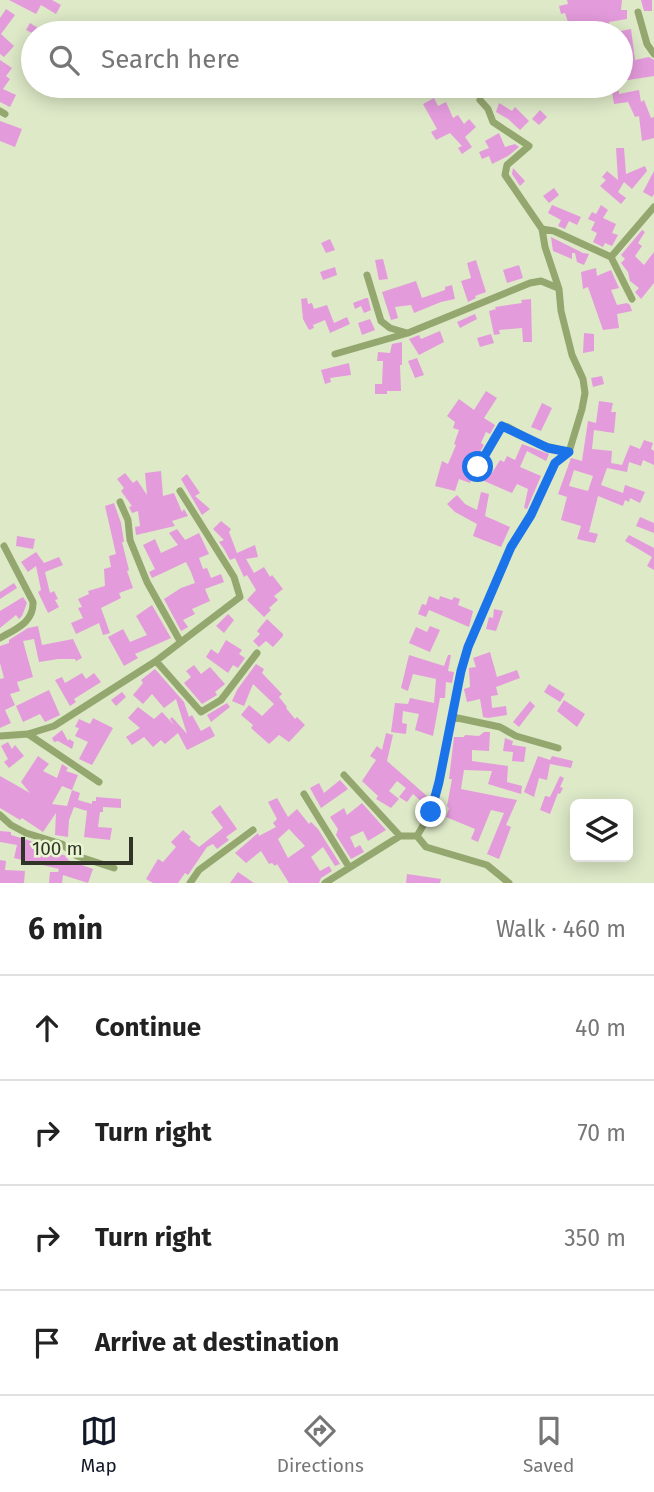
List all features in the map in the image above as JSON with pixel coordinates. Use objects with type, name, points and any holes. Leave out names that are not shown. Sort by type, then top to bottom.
[{"type":"street","points":[[638,12],[647,44],[654,54]]},
{"type":"street","points":[[417,836],[431,812],[468,647],[511,547],[531,515],[555,463],[569,452],[585,393],[583,379],[572,355],[559,289],[541,229],[505,176],[507,165],[529,146],[493,122],[488,109],[480,100]]},
{"type":"street","points":[[611,257],[654,207]]},
{"type":"street","points":[[541,229],[554,231],[611,257],[632,299]]},
{"type":"street","points":[[367,275],[381,321],[390,328],[408,333]]},
{"type":"street","points":[[335,354],[408,333],[530,283],[547,282],[559,289]]},
{"type":"street","points":[[478,467],[502,426],[548,448],[569,452]]},
{"type":"street","points":[[0,736],[29,734],[54,726],[156,661],[240,597],[234,577],[180,491]]},
{"type":"street","points":[[120,502],[128,520],[130,540],[147,582],[180,641]]},
{"type":"street","points":[[0,638],[28,621],[34,612],[33,602],[4,547]]},
{"type":"street","points":[[156,661],[201,712],[221,700],[257,653]]},
{"type":"street","points":[[453,717],[500,727],[516,736],[558,748]]},
{"type":"street","points":[[29,734],[99,782]]},
{"type":"street","points":[[344,775],[400,836]]},
{"type":"street","points":[[304,794],[349,867]]},
{"type":"street","points":[[0,815],[26,833],[62,844],[77,856],[114,868]]},
{"type":"street","points":[[190,883],[199,870],[253,830]]},
{"type":"street","points":[[325,883],[400,836],[417,836]]},
{"type":"street","points":[[417,836],[426,847],[487,864],[509,883]]},
{"type":"building","points":[[9,0],[52,0],[61,5],[56,14],[41,5],[36,14]]},
{"type":"building","points":[[567,0],[622,0],[621,10],[627,10],[627,19],[568,21],[565,13],[561,14],[559,6],[568,4]]},
{"type":"building","points":[[641,0],[652,0],[652,11],[644,11]]},
{"type":"building","points":[[6,9],[15,15],[1,34],[14,46],[4,57],[0,54],[0,18]]},
{"type":"building","points":[[633,44],[635,60],[649,57],[654,60],[654,76],[633,79]]},
{"type":"building","points":[[0,60],[12,68],[6,76],[10,79],[3,89],[16,95],[10,107],[0,102]]},
{"type":"building","points":[[639,90],[641,102],[644,100],[651,118],[654,117],[654,138],[642,141],[639,116],[635,117],[628,102],[614,104],[613,98],[633,98],[633,91]]},
{"type":"building","points":[[434,98],[438,106],[446,102],[453,118],[458,115],[464,124],[469,119],[476,127],[465,137],[472,147],[462,154],[458,148],[462,146],[450,133],[436,140],[431,132],[437,129],[423,104]]},
{"type":"building","points":[[499,103],[512,111],[515,107],[529,121],[520,130],[496,112]]},
{"type":"building","points":[[540,110],[547,117],[539,125],[532,119]]},
{"type":"building","points":[[0,121],[22,129],[15,147],[0,141]]},
{"type":"building","points":[[499,133],[505,147],[515,144],[519,147],[492,164],[489,156],[482,159],[479,152],[489,148],[485,141]]},
{"type":"building","points":[[616,148],[624,148],[626,174],[645,166],[647,171],[632,189],[624,182],[618,192],[626,198],[621,204],[600,186],[606,180],[602,177],[607,171],[618,180]]},
{"type":"building","points":[[513,168],[525,181],[520,186],[512,174]]},
{"type":"building","points":[[654,171],[654,194],[652,197],[643,192]]},
{"type":"building","points":[[554,188],[559,195],[549,203],[543,196]]},
{"type":"building","points":[[552,205],[581,217],[577,225],[569,221],[565,229],[558,226],[561,220],[548,213]]},
{"type":"building","points":[[601,205],[608,210],[603,218],[616,224],[612,233],[618,235],[612,246],[605,243],[603,247],[593,242],[597,233],[591,230],[595,222],[588,219],[592,212],[596,214]]},
{"type":"building","points":[[642,230],[645,232],[638,243],[642,246],[635,256],[644,265],[654,252],[654,283],[641,299],[635,292],[639,288],[630,281],[628,272],[621,263],[625,259],[621,255]]},
{"type":"building","points":[[551,237],[589,254],[584,265],[577,262],[575,253],[572,253],[572,259],[553,251]]},
{"type":"building","points":[[330,239],[335,250],[326,253],[321,243]]},
{"type":"building","points":[[383,259],[388,279],[379,280],[375,260]]},
{"type":"building","points":[[476,260],[486,292],[468,302],[461,281],[471,278],[467,263]]},
{"type":"building","points":[[519,265],[523,278],[507,283],[503,270]]},
{"type":"building","points":[[335,267],[337,275],[323,280],[320,272]]},
{"type":"building","points":[[596,268],[597,276],[611,270],[619,288],[611,290],[617,305],[630,305],[632,311],[617,314],[619,328],[603,330],[588,287],[583,289],[581,272]]},
{"type":"building","points":[[416,281],[422,298],[452,285],[455,299],[414,313],[411,305],[395,307],[398,318],[391,320],[382,292]]},
{"type":"building","points":[[307,298],[308,304],[312,303],[314,309],[327,305],[334,323],[347,317],[350,324],[330,333],[325,320],[313,325],[314,328],[309,330],[303,319],[301,299]]},
{"type":"building","points":[[366,298],[371,310],[364,313],[361,306],[355,309],[353,303]]},
{"type":"building","points":[[531,299],[532,342],[523,342],[522,328],[499,330],[500,334],[494,335],[489,311],[496,309],[495,307]]},
{"type":"building","points":[[475,314],[477,319],[460,328],[457,322]]},
{"type":"building","points":[[370,319],[375,330],[362,335],[358,323]]},
{"type":"building","points":[[440,331],[444,342],[419,355],[409,339],[419,335],[421,339]]},
{"type":"building","points":[[584,333],[594,334],[594,351],[583,353]]},
{"type":"building","points":[[491,334],[494,343],[480,347],[477,338]]},
{"type":"building","points":[[402,342],[401,391],[375,394],[375,384],[382,384],[383,361],[377,361],[378,352],[390,353],[392,344]]},
{"type":"building","points":[[417,358],[424,375],[415,378],[408,361]]},
{"type":"building","points":[[349,363],[351,375],[330,378],[331,382],[325,384],[321,370]]},
{"type":"building","points":[[602,376],[604,384],[593,387],[591,378]]},
{"type":"building","points":[[486,391],[497,398],[484,418],[495,425],[490,434],[486,432],[481,443],[484,445],[472,465],[470,483],[459,479],[455,491],[435,486],[442,461],[448,464],[459,430],[453,428],[455,422],[447,416],[459,399],[474,410]]},
{"type":"building","points":[[599,401],[613,403],[611,412],[616,412],[614,433],[594,430],[592,449],[612,451],[611,463],[622,465],[630,445],[640,449],[644,440],[653,443],[651,449],[654,451],[654,465],[643,460],[641,466],[629,462],[627,472],[607,468],[601,485],[623,493],[625,485],[645,492],[640,503],[630,498],[629,502],[625,500],[623,506],[598,496],[589,532],[598,534],[595,543],[577,539],[581,526],[561,520],[567,497],[558,494],[571,458],[582,461],[588,421],[596,423]],"holes":[[[574,470],[593,476],[588,491],[569,486]]]},
{"type":"building","points":[[542,403],[552,408],[541,431],[531,427]]},
{"type":"building","points":[[522,444],[549,454],[546,461],[527,451],[520,467],[541,476],[527,509],[524,508],[528,489],[517,484],[512,493],[482,480],[487,470],[492,473],[500,460],[504,462],[507,456],[515,460]]},
{"type":"building","points":[[161,471],[163,496],[174,493],[182,512],[184,509],[188,516],[172,521],[175,526],[136,535],[135,527],[140,526],[138,511],[132,513],[129,507],[132,506],[121,491],[124,488],[117,479],[125,473],[133,483],[137,480],[147,495],[145,473]]},
{"type":"building","points":[[187,474],[200,493],[195,496],[210,509],[202,515],[181,479]]},
{"type":"building","points":[[481,492],[489,494],[485,516],[510,527],[501,547],[473,536],[477,524],[455,512],[447,504],[457,495],[465,504],[477,510]]},
{"type":"building","points":[[114,503],[121,523],[122,542],[129,570],[127,571],[133,588],[119,593],[121,598],[101,608],[110,633],[103,635],[99,623],[76,634],[71,623],[83,618],[78,608],[82,607],[78,599],[89,594],[88,591],[105,586],[104,569],[111,567],[109,556],[116,554],[105,506]]},
{"type":"building","points":[[640,517],[654,523],[654,533],[636,526]]},
{"type":"building","points":[[221,521],[231,529],[229,532],[237,553],[255,545],[258,557],[246,559],[254,573],[264,567],[283,589],[274,596],[278,600],[264,617],[247,600],[256,590],[247,575],[244,577],[235,558],[230,560],[219,542],[224,540],[213,529]]},
{"type":"building","points":[[177,529],[185,540],[199,533],[209,554],[199,558],[203,569],[207,568],[211,578],[221,574],[224,582],[205,589],[210,601],[192,609],[195,614],[183,620],[188,627],[181,631],[164,599],[195,583],[191,572],[186,562],[152,578],[149,572],[155,569],[143,545],[155,539],[161,553],[178,545],[169,533]]},
{"type":"building","points":[[629,535],[654,548],[654,570],[647,566],[652,557],[625,541]]},
{"type":"building","points":[[17,536],[35,539],[33,549],[16,546]]},
{"type":"building","points":[[36,552],[44,563],[59,557],[63,565],[45,572],[50,593],[54,591],[59,607],[48,613],[38,592],[41,590],[36,566],[28,572],[21,562]]},
{"type":"building","points":[[14,583],[17,588],[0,599],[0,592]]},
{"type":"building","points":[[429,596],[439,600],[440,596],[452,600],[454,597],[460,599],[458,605],[473,611],[469,627],[429,610],[426,617],[418,614],[422,604],[426,605]]},
{"type":"building","points":[[23,597],[27,603],[22,616],[19,619],[16,615],[0,628],[0,611]]},
{"type":"building","points":[[152,605],[171,638],[135,654],[138,658],[124,666],[108,637],[123,629],[130,642],[147,635],[136,616]]},
{"type":"building","points":[[494,609],[503,611],[496,631],[486,629],[489,617],[493,618]]},
{"type":"building","points":[[228,614],[234,620],[224,633],[216,626]]},
{"type":"building","points":[[267,619],[283,636],[273,647],[266,641],[259,647],[253,641],[260,634],[257,631]]},
{"type":"building","points":[[38,626],[42,645],[73,639],[82,658],[76,661],[58,659],[39,662],[34,639],[23,641],[33,677],[17,682],[20,691],[10,694],[15,705],[5,710],[11,723],[0,728],[0,679],[4,678],[0,663],[0,646],[9,643],[9,640],[28,628]]},
{"type":"building","points":[[430,626],[440,630],[430,652],[409,643],[416,627],[427,632]]},
{"type":"building","points":[[226,640],[242,650],[239,654],[245,658],[238,668],[233,665],[228,673],[206,657],[211,649],[218,654]]},
{"type":"building","points":[[490,652],[497,677],[517,670],[520,678],[496,687],[498,695],[491,696],[492,708],[506,706],[507,715],[488,718],[483,717],[480,699],[467,702],[464,689],[470,687],[469,668],[476,667],[473,658]]},
{"type":"building","points":[[409,655],[444,666],[448,655],[451,655],[448,671],[454,672],[452,683],[446,682],[445,698],[440,698],[433,736],[415,730],[419,714],[403,711],[402,723],[407,724],[406,734],[391,732],[395,703],[408,704],[410,698],[434,703],[436,679],[413,674],[408,691],[401,688]]},
{"type":"building","points":[[256,664],[264,669],[262,673],[282,694],[279,697],[286,708],[295,719],[297,717],[305,725],[289,742],[279,735],[269,744],[241,715],[249,705],[262,716],[274,704],[253,684],[244,706],[232,701]]},
{"type":"building","points":[[194,665],[201,674],[210,667],[225,684],[215,692],[217,695],[202,704],[184,683],[191,677],[186,671]]},
{"type":"building","points":[[155,669],[184,702],[189,717],[192,715],[201,731],[210,726],[215,736],[187,750],[178,733],[165,744],[161,740],[153,747],[144,737],[132,745],[126,737],[140,728],[128,718],[138,707],[154,719],[162,712],[174,725],[170,719],[172,717],[187,734],[176,699],[164,708],[152,694],[143,704],[133,695],[143,683],[141,680]]},
{"type":"building","points":[[82,673],[86,679],[94,673],[101,682],[74,699],[76,702],[70,706],[55,680],[62,677],[65,683]]},
{"type":"building","points":[[549,684],[565,694],[560,702],[544,692]]},
{"type":"building","points":[[49,690],[60,715],[45,722],[40,714],[23,722],[16,706]]},
{"type":"building","points":[[122,692],[126,697],[116,706],[111,700]]},
{"type":"building","points":[[564,700],[585,714],[577,727],[557,711]]},
{"type":"building","points":[[530,701],[535,706],[519,727],[513,722]]},
{"type":"building","points":[[227,703],[230,707],[211,722],[207,715]]},
{"type":"building","points":[[93,718],[113,728],[92,765],[79,759],[88,742],[75,736],[79,728],[75,727],[79,719],[90,724]]},
{"type":"building","points":[[62,730],[68,741],[69,739],[74,742],[72,749],[58,741],[54,742],[52,738]]},
{"type":"building","points":[[490,732],[489,751],[472,750],[472,761],[508,766],[507,782],[522,786],[521,794],[488,784],[492,771],[464,770],[461,789],[517,800],[506,825],[511,827],[499,859],[487,854],[504,813],[491,810],[478,842],[471,839],[475,829],[446,817],[452,779],[449,779],[454,737],[479,736]]},
{"type":"building","points":[[386,733],[393,735],[387,761],[427,796],[422,802],[413,794],[407,802],[399,797],[406,788],[397,781],[389,791],[399,799],[391,808],[376,799],[378,796],[362,781],[376,760],[370,756],[377,746],[382,750]]},
{"type":"building","points":[[505,738],[513,741],[512,745],[526,747],[524,762],[512,761],[513,752],[503,751]]},
{"type":"building","points":[[8,742],[12,749],[15,745],[24,756],[9,768],[4,762],[8,759],[1,746]]},
{"type":"building","points":[[38,756],[49,764],[43,771],[57,778],[62,764],[68,768],[66,771],[78,775],[72,790],[80,793],[78,800],[92,804],[96,797],[121,799],[121,808],[103,807],[103,812],[100,812],[98,827],[112,828],[110,840],[84,837],[87,811],[74,807],[69,820],[68,837],[55,835],[56,813],[43,832],[0,808],[0,776],[30,793],[21,782]],"holes":[[[62,786],[72,790],[67,806],[52,804]]]},
{"type":"building","points":[[538,756],[550,760],[552,756],[573,761],[571,768],[550,764],[547,780],[539,778],[534,797],[524,792]]},
{"type":"building","points":[[560,776],[564,778],[560,787],[563,788],[560,794],[558,793],[550,814],[540,810],[545,796],[550,797]]},
{"type":"building","points":[[340,780],[348,789],[321,808],[310,788],[319,783],[324,793]]},
{"type":"building","points":[[277,798],[288,817],[297,809],[309,824],[311,822],[318,829],[340,864],[335,866],[323,847],[311,857],[320,871],[329,866],[332,871],[321,878],[319,883],[289,883],[277,864],[269,864],[261,851],[246,863],[235,853],[258,833],[259,836],[276,827],[273,823],[277,819],[268,802]],"holes":[[[289,829],[305,846],[288,858],[278,839]]]},
{"type":"building","points":[[362,803],[386,830],[368,841],[363,831],[350,837],[355,848],[360,845],[364,852],[351,859],[336,835],[338,829],[330,817],[344,808],[347,815]]},
{"type":"building","points":[[220,805],[237,829],[226,837],[229,840],[217,849],[213,844],[207,847],[188,875],[185,873],[178,883],[153,883],[146,879],[158,859],[163,862],[176,847],[171,842],[183,830],[199,847],[223,828],[211,812]]},
{"type":"building","points":[[0,831],[11,832],[11,835],[44,845],[44,850],[67,856],[68,860],[93,869],[88,883],[63,875],[62,883],[49,883],[50,872],[58,872],[59,869],[14,858],[17,845],[0,842]]},
{"type":"building","points":[[0,860],[6,861],[5,870],[25,871],[24,883],[0,883]]},
{"type":"building","points":[[238,872],[254,883],[230,883]]},
{"type":"building","points":[[407,874],[441,879],[440,883],[406,883]]},
{"type":"route","points":[[431,812],[468,647],[511,547],[531,515],[555,463],[569,452],[548,448],[502,426],[478,467]]}]
